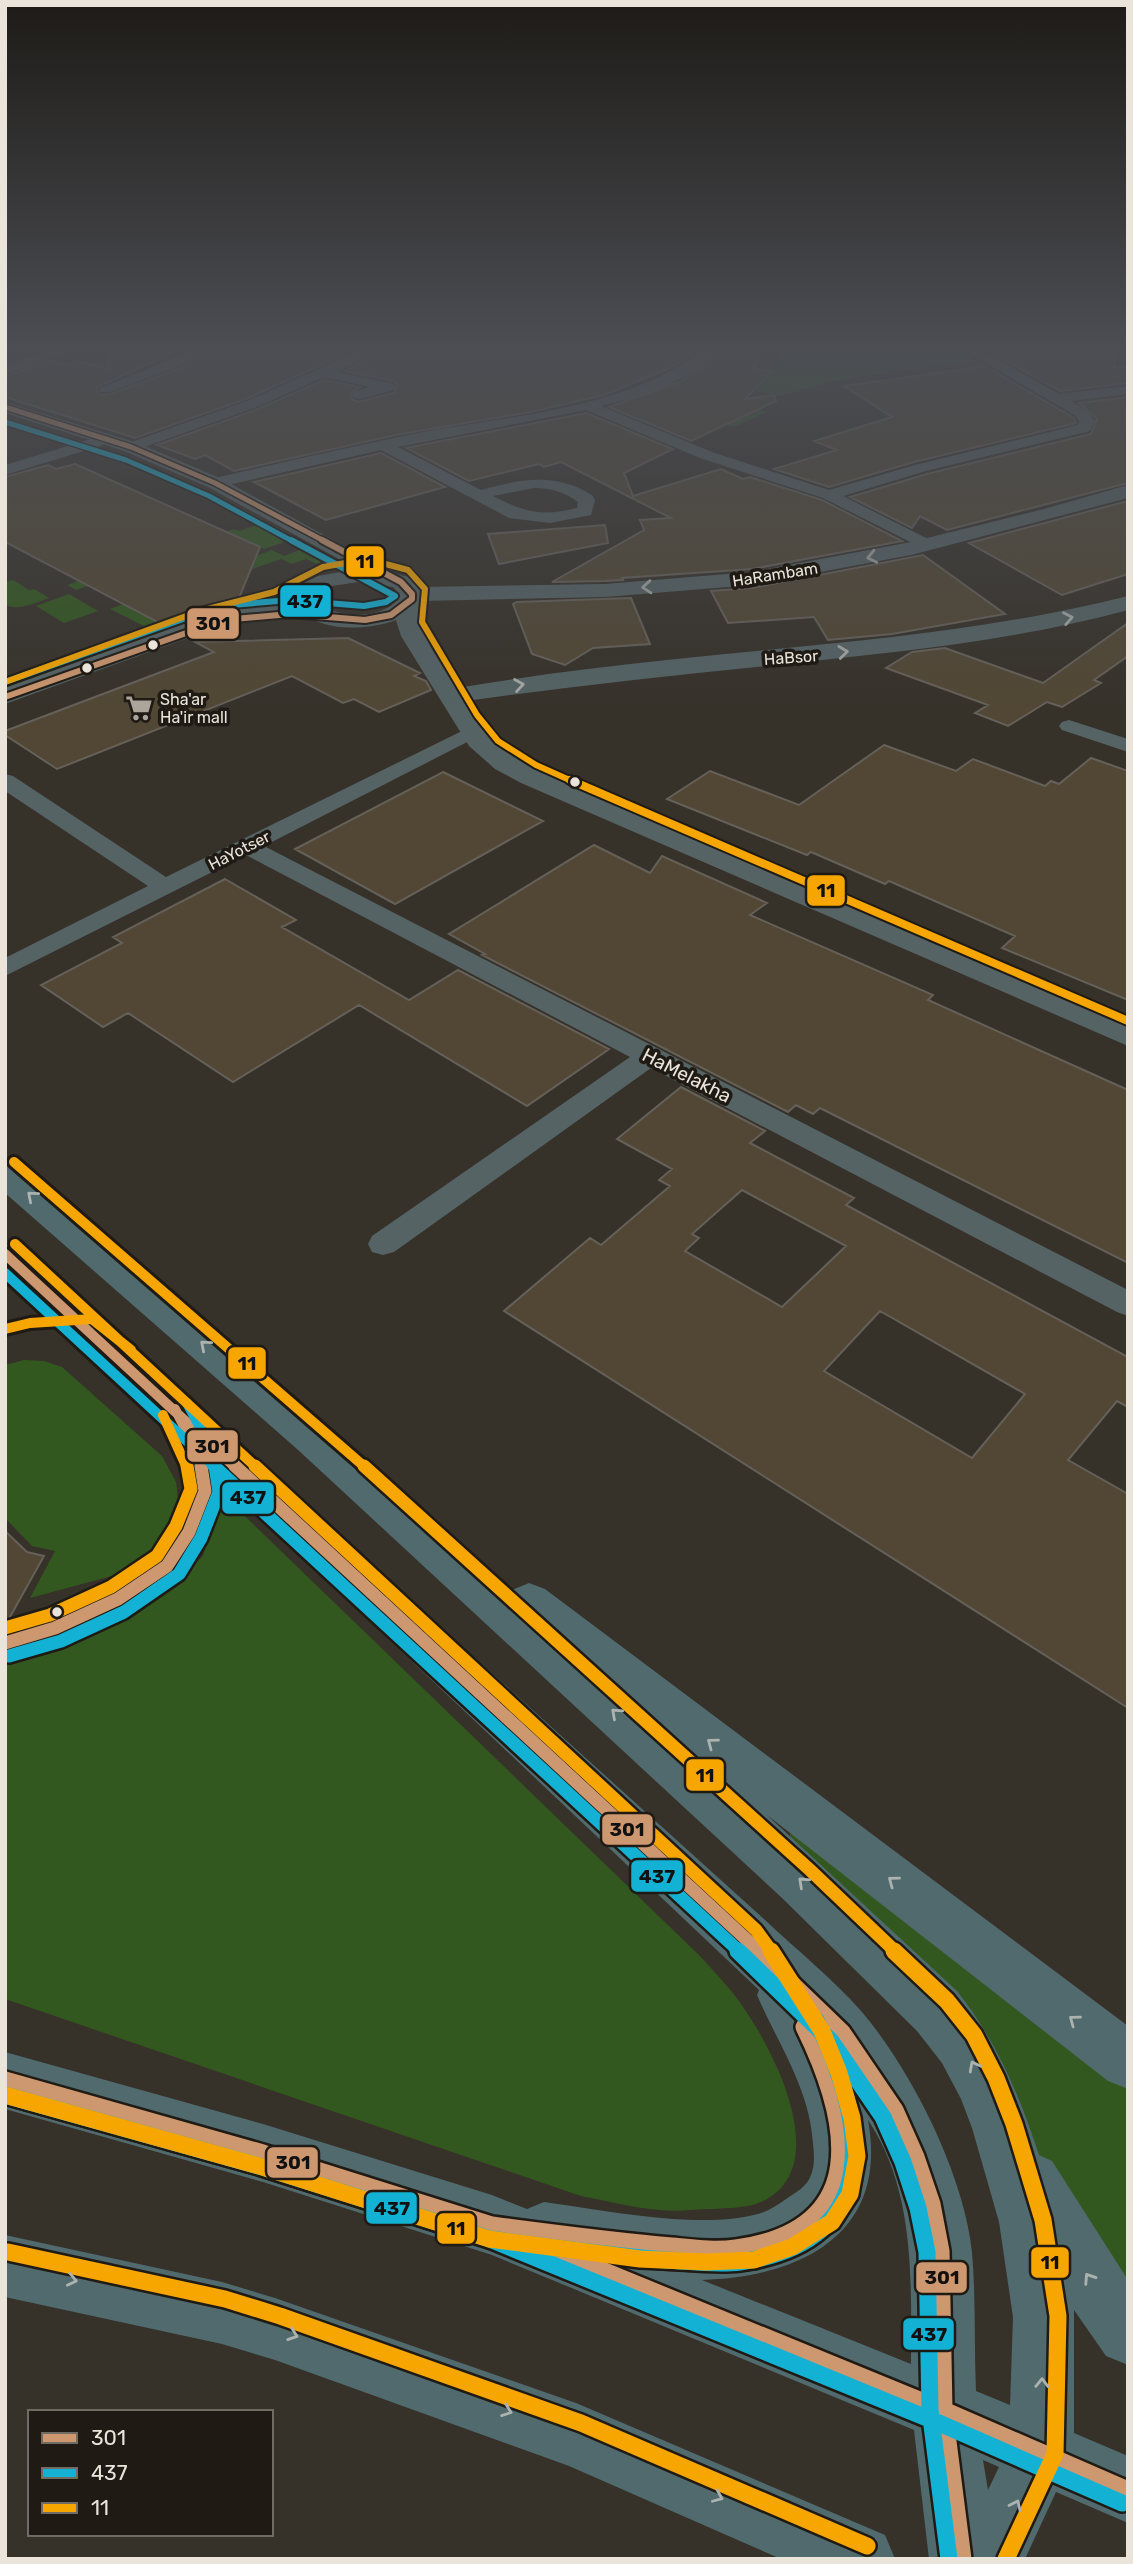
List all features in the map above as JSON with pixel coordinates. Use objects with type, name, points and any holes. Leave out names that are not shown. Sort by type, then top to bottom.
[{"type":"highway","points":[[5,1173],[312,1437],[801,1880],[937,2011],[962,2043],[983,2083],[1001,2128],[1029,2222],[1044,2318],[1041,2451],[990,2559]]},
{"type":"highway","points":[[5,1254],[746,1939],[842,2032],[895,2110],[916,2157],[932,2204],[941,2251],[944,2410],[963,2559]]},
{"type":"highway","points":[[312,1437],[1128,2061]]},
{"type":"highway","points":[[492,2225],[641,2245],[707,2248],[751,2246],[786,2234],[821,2212],[837,2189],[843,2156],[827,2077],[809,2036],[777,1982],[746,1939]]},
{"type":"highway","points":[[20,2087],[263,2153],[492,2225],[944,2410],[1128,2490]]},
{"type":"highway","points":[[1001,2128],[1046,2211],[1128,2334]]},
{"type":"highway","points":[[5,2266],[222,2313],[275,2329],[576,2436],[861,2559]]},
{"type":"street","points":[[186,471],[215,483],[409,588],[408,626],[472,732],[489,752],[530,777],[1128,1036]]},
{"type":"street","points":[[215,483],[270,471]]},
{"type":"street","points":[[432,471],[503,509],[533,519],[562,518],[585,511],[587,500],[573,489],[555,484],[529,483],[479,495]]},
{"type":"street","points":[[754,471],[829,495],[926,545]]},
{"type":"street","points":[[829,495],[912,471]]},
{"type":"street","name":"HaRambam","points":[[410,599],[719,582],[808,569],[926,545],[1128,491]]},
{"type":"street","points":[[5,697],[205,624],[279,605],[345,570],[348,562],[344,553]]},
{"type":"street","points":[[320,616],[307,607],[304,597],[316,586],[358,575],[390,578]]},
{"type":"street","points":[[350,621],[379,618],[410,599]]},
{"type":"street","name":"HaBsor","points":[[452,696],[589,676],[910,644],[1072,618],[1128,603]]},
{"type":"street","points":[[205,624],[252,616],[320,616],[386,630],[430,661]]},
{"type":"street","points":[[1069,726],[1128,746]]},
{"type":"street","name":"HaYotser","points":[[5,968],[472,732]]},
{"type":"street","points":[[5,781],[165,887]]},
{"type":"street","name":"HaMelakha","points":[[246,846],[1128,1304]]},
{"type":"street","points":[[383,1244],[650,1056]]},
{"type":"green space","points":[[257,525],[284,542],[264,549],[237,536],[76,590],[67,585],[234,529],[239,531]]},
{"type":"green space","points":[[272,550],[284,556],[300,550],[325,561],[317,564],[306,559],[292,564],[281,559],[174,597],[144,614],[164,626],[152,630],[110,609]]},
{"type":"green space","points":[[13,580],[49,598],[21,607],[5,605],[5,582]]},
{"type":"green space","points":[[69,594],[98,611],[64,623],[36,606]]},
{"type":"green space","points":[[24,1360],[44,1361],[62,1367],[162,1456],[176,1482],[178,1499],[167,1529],[150,1553],[119,1574],[30,1598],[55,1551],[32,1546],[5,1518],[5,1365]]},
{"type":"green space","points":[[222,1494],[700,1956],[732,1992],[763,2040],[779,2071],[790,2103],[796,2135],[794,2164],[781,2188],[756,2204],[680,2211],[640,2208],[581,2196],[5,1999],[5,1658],[89,1636],[156,1599],[203,1556]]},
{"type":"green space","points":[[794,1824],[1128,2084],[1128,2303],[786,1846]]},
{"type":"building","points":[[28,471],[90,471],[260,547],[239,598],[165,626],[5,542],[5,477]]},
{"type":"building","points":[[304,471],[414,471],[445,487],[326,520],[254,482]]},
{"type":"building","points":[[449,471],[512,471],[469,481]]},
{"type":"building","points":[[578,471],[629,471],[624,473],[633,496],[716,471],[725,471],[743,479],[750,477],[822,500],[902,541],[752,569],[622,578],[623,580],[552,582],[644,530],[640,520],[671,518]]},
{"type":"building","points":[[779,471],[885,471],[829,487]]},
{"type":"building","points":[[941,471],[1128,471],[1128,483],[947,530],[920,516],[912,528],[850,497]]},
{"type":"building","points":[[1128,501],[1128,574],[1062,595],[969,543]]},
{"type":"building","points":[[605,525],[608,543],[499,564],[488,534]]},
{"type":"building","points":[[923,555],[1005,614],[892,634],[828,640],[814,617],[728,623],[711,591],[752,588]]},
{"type":"building","points":[[631,598],[650,644],[593,648],[565,665],[532,654],[513,604],[517,602]]},
{"type":"building","points":[[1128,623],[1128,656],[1094,680],[1101,683],[1062,707],[1047,702],[1008,726],[975,713],[988,705],[886,668],[912,652],[945,648],[1043,683]]},
{"type":"building","name":"Sha'ar Ha'ir mall","points":[[348,638],[420,673],[414,676],[426,681],[431,690],[379,712],[354,699],[343,703],[292,676],[57,769],[5,735],[5,731],[214,652],[195,642]]},
{"type":"building","points":[[884,745],[956,771],[973,759],[1045,786],[1051,781],[1059,784],[1091,758],[1128,771],[1128,1000],[1002,948],[1015,936],[889,881],[885,884],[811,852],[807,855],[667,799],[710,771],[799,805]]},
{"type":"building","points":[[443,772],[543,821],[395,904],[295,849]]},
{"type":"building","points":[[594,845],[650,873],[662,856],[767,903],[750,915],[933,995],[928,1000],[1128,1090],[1128,1263],[820,1108],[813,1114],[796,1105],[788,1112],[482,955],[485,954],[449,934]]},
{"type":"building","points":[[225,879],[296,920],[282,927],[409,1000],[458,970],[609,1049],[527,1106],[359,1005],[233,1082],[128,1013],[103,1027],[41,985],[122,943],[113,937]]},
{"type":"building","points":[[681,1087],[765,1131],[750,1143],[854,1198],[846,1205],[1128,1357],[1128,1407],[1117,1401],[1068,1460],[1128,1494],[1128,1708],[504,1311],[590,1238],[601,1245],[670,1186],[659,1180],[672,1169],[617,1139]],"holes":[[[742,1190],[846,1246],[782,1307],[685,1251],[699,1238],[692,1234]],[[880,1311],[1025,1394],[972,1458],[824,1371]]]},
{"type":"building","points":[[5,1531],[27,1552],[44,1556],[5,1626]]},
{"type":"transit line","name":"437","points":[[5,682],[220,606],[290,600],[364,606],[386,602],[395,596],[209,496],[151,471]]},
{"type":"transit line","name":"301","points":[[5,697],[223,620],[290,614],[365,620],[391,615],[412,599],[412,594],[401,582],[215,483],[186,471]]},
{"type":"transit line","name":"11","points":[[5,682],[200,611],[274,592],[323,567],[357,561],[378,562],[408,570],[425,589],[422,622],[477,715],[498,741],[536,765],[1128,1021]]},
{"type":"transit line","name":"11","points":[[14,1162],[321,1427],[810,1870],[947,2001],[974,2035],[996,2078],[1014,2124],[1043,2220],[1058,2316],[1055,2454],[1006,2559]]},
{"type":"transit line","name":"11","points":[[5,2095],[259,2166],[489,2239],[640,2259],[706,2262],[754,2260],[792,2247],[832,2222],[850,2194],[857,2156],[852,2118],[839,2073],[822,2031],[789,1975],[756,1930],[15,1244]]},
{"type":"transit line","name":"301","points":[[5,1254],[746,1939],[842,2032],[895,2110],[916,2157],[932,2204],[941,2251],[944,2410],[963,2559]]},
{"type":"transit line","name":"437","points":[[5,1273],[736,1949],[831,2041],[883,2117],[903,2162],[918,2208],[927,2252],[930,2410],[949,2559]]},
{"type":"transit line","name":"11","points":[[5,1329],[30,1323],[92,1319],[131,1350]]},
{"type":"transit line","name":"437","points":[[9,1656],[61,1641],[124,1612],[179,1574],[201,1538],[219,1492],[213,1452],[187,1403]]},
{"type":"transit line","name":"301","points":[[5,1643],[55,1628],[118,1599],[167,1566],[189,1532],[205,1491],[200,1457],[175,1409]]},
{"type":"transit line","name":"11","points":[[5,1628],[50,1615],[111,1587],[157,1556],[176,1526],[191,1489],[186,1461],[163,1415]]},
{"type":"transit line","name":"437","points":[[490,2239],[625,2256],[723,2263],[740,2262],[787,2251],[820,2231],[842,2204],[853,2172],[854,2135],[848,2097],[816,2020]]},
{"type":"transit line","name":"301","points":[[492,2225],[627,2243],[721,2249],[780,2238],[811,2220],[830,2195],[840,2166],[840,2132],[833,2097],[821,2061],[804,2027]]},
{"type":"transit line","name":"301","points":[[5,2080],[263,2153],[492,2225],[944,2410],[1128,2490]]},
{"type":"transit line","name":"437","points":[[5,2095],[259,2166],[487,2238],[939,2423],[1122,2503]]},
{"type":"transit line","name":"11","points":[[8,2252],[225,2299],[280,2316],[581,2423],[867,2546]]},
{"type":"place","name":"Sha'ar Ha'ir mall","points":[[139,708]]}]
